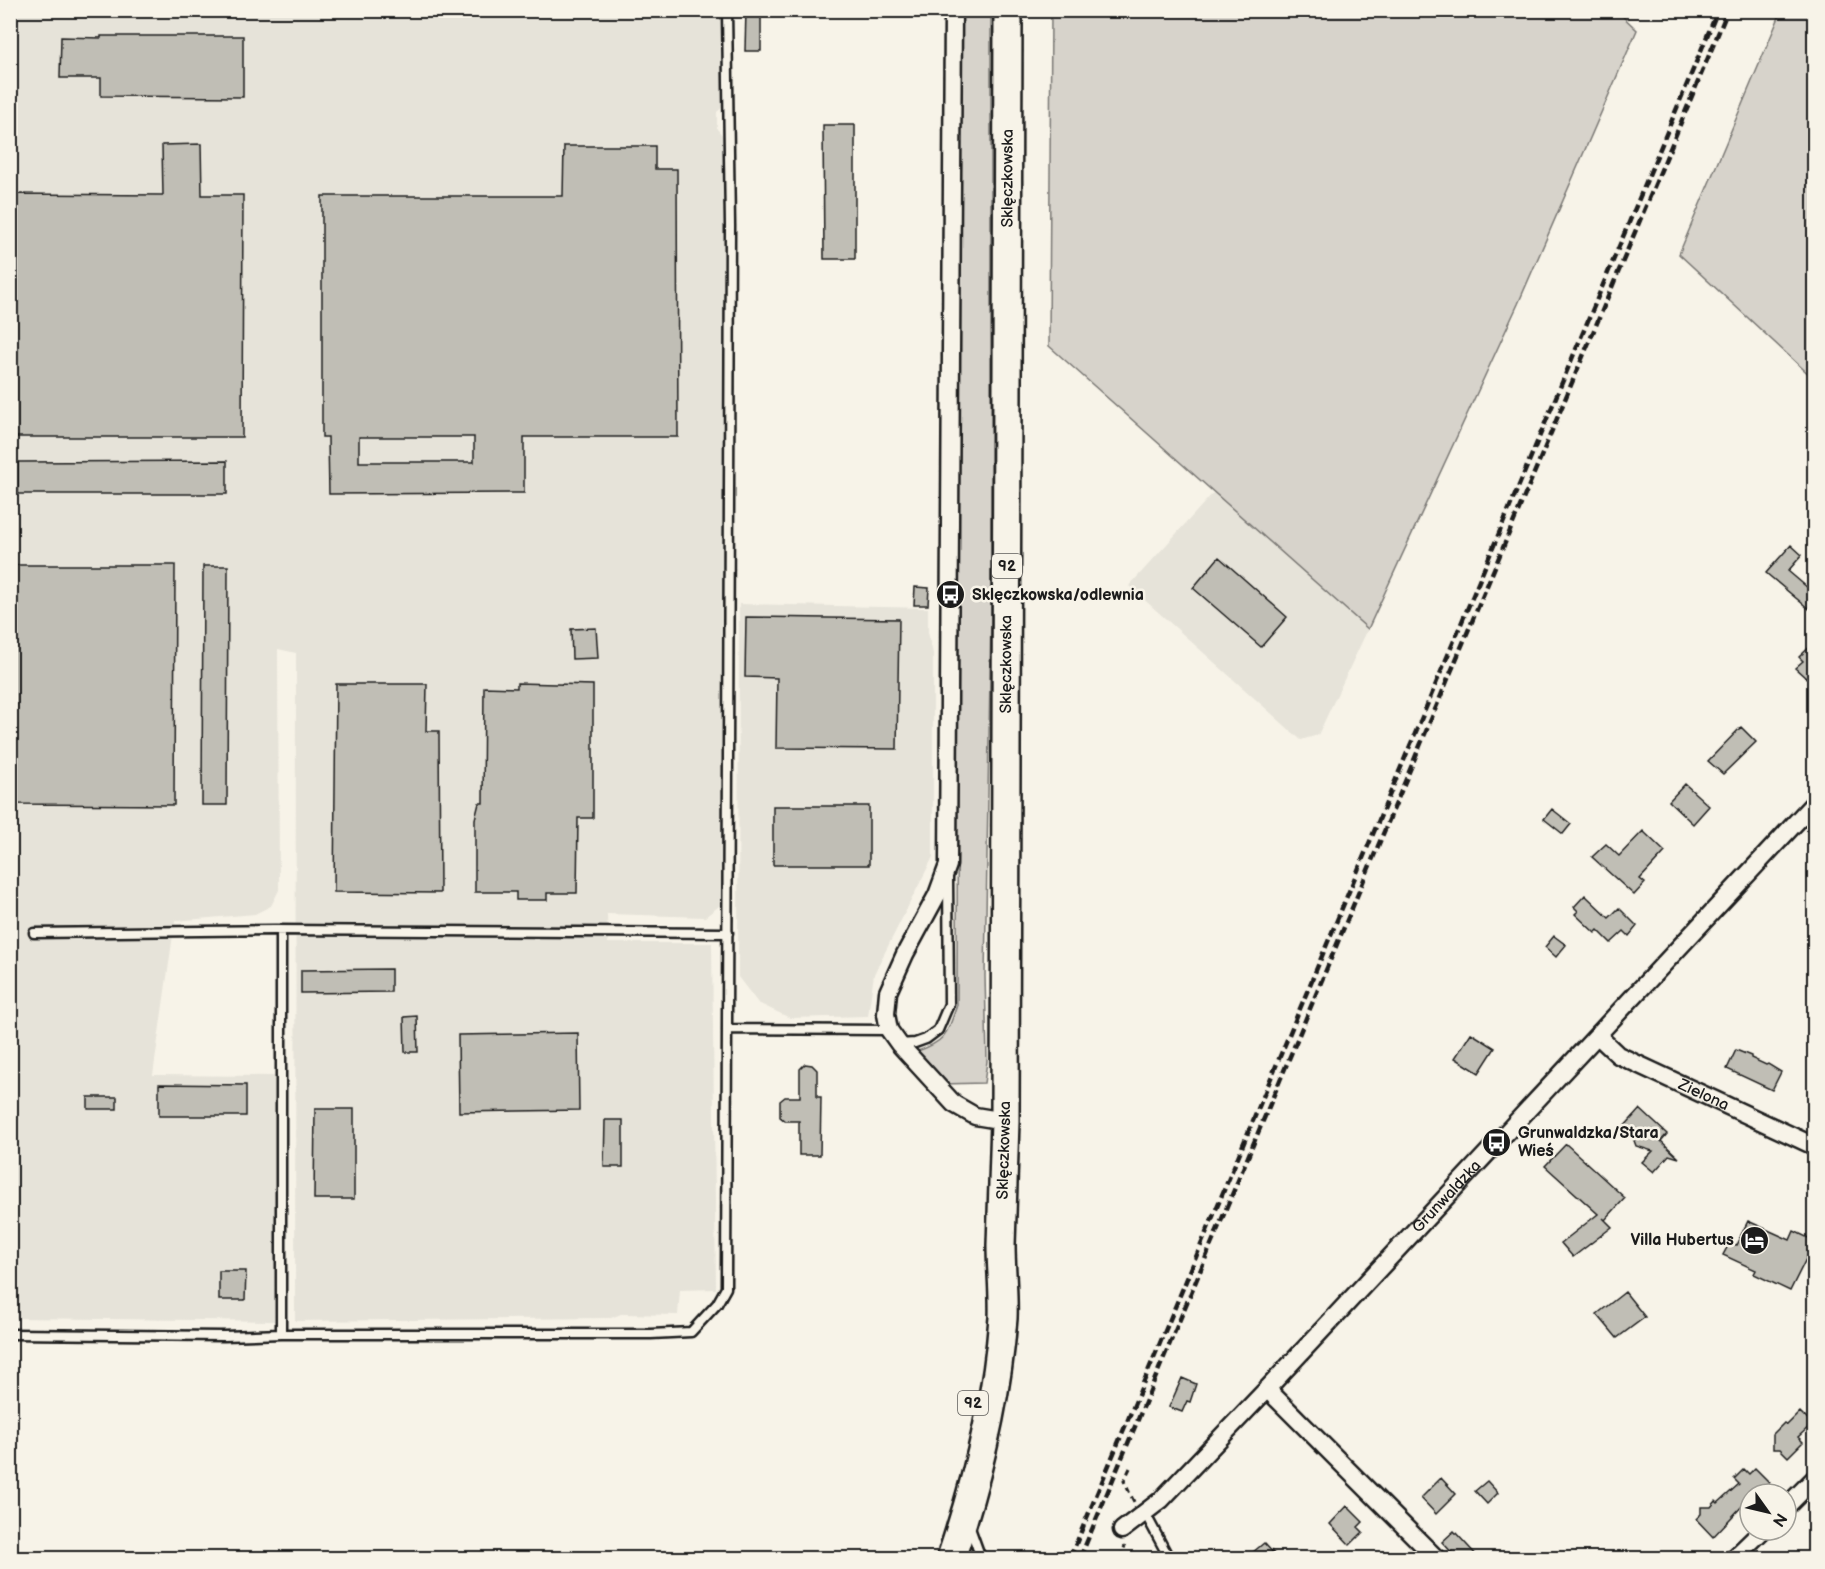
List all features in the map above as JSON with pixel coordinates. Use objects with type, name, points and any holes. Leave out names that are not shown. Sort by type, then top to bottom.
[{"type":"main road","name":"Sklęczkowska","points":[[951,1558],[965,1515],[987,1427],[1003,1315],[1001,1246],[1005,1121],[1008,10]]},
{"type":"main road","name":"Sklęczkowska","points":[[934,1558],[959,1473],[1001,1246]]},
{"type":"street","points":[[953,10],[948,865],[937,895],[905,954],[888,992],[885,1014],[889,1030],[899,1044],[954,1104],[975,1116],[1005,1121]]},
{"type":"street","name":"Grunwaldzka","points":[[1122,1530],[1161,1500],[1267,1389],[1815,803]]},
{"type":"street","name":"Zielona","points":[[1598,1036],[1618,1055],[1815,1146]]},
{"type":"street","points":[[1267,1389],[1436,1558]]},
{"type":"street","points":[[1798,1495],[1815,1479]]},
{"type":"street","points":[[1734,1558],[1751,1542]]},
{"type":"lane","points":[[10,1334],[224,1336],[691,1332],[717,1304],[726,1288],[730,226],[727,10]]},
{"type":"lane","points":[[899,1044],[915,1043],[926,1039],[938,1030],[949,1004],[948,865]]},
{"type":"lane","points":[[34,933],[281,930],[728,933]]},
{"type":"lane","points":[[280,1334],[281,930]]},
{"type":"lane","points":[[727,1029],[889,1030]]},
{"type":"lane","points":[[1144,1513],[1169,1558]]},
{"type":"lane","points":[[965,1515],[981,1558]]},
{"type":"shaded area","points":[[1616,10],[1637,30],[1518,304],[1368,629],[1049,346],[1051,11]]},
{"type":"shaded area","points":[[1782,10],[1814,11],[1814,379],[1679,254]]},
{"type":"shaded area","points":[[10,11],[724,11],[725,105],[717,112],[717,129],[723,136],[723,903],[705,917],[607,914],[608,943],[712,943],[716,1289],[680,1290],[678,1315],[621,1314],[611,1318],[295,1321],[296,653],[278,649],[279,890],[271,906],[255,914],[175,921],[153,1075],[278,1076],[274,1321],[11,1318]]},
{"type":"shaded area","points":[[958,11],[991,11],[991,614],[985,976],[987,1061],[984,1083],[941,1084],[915,1052],[933,1045],[944,1036],[957,1005],[961,229]]},
{"type":"shaded area","points":[[1214,492],[1368,629],[1318,735],[1301,740],[1129,586]]},
{"type":"shaded area","points":[[739,604],[928,608],[928,632],[933,654],[933,857],[874,974],[868,1016],[790,1018],[758,1003],[738,977]]},
{"type":"building","points":[[746,10],[761,10],[761,51],[745,51]]},
{"type":"building","points":[[101,36],[243,36],[243,97],[101,96],[101,78],[60,78],[61,37],[101,38]]},
{"type":"building","points":[[823,125],[855,125],[855,259],[824,259]]},
{"type":"building","points":[[201,144],[202,195],[243,195],[242,437],[10,437],[10,194],[163,195],[162,145]]},
{"type":"building","points":[[564,146],[655,146],[655,169],[677,169],[678,437],[524,437],[524,493],[329,494],[328,437],[322,437],[322,196],[563,196]],"holes":[[[359,437],[474,437],[474,462],[359,462]]]},
{"type":"building","points":[[227,461],[227,494],[18,494],[18,462]]},
{"type":"building","points":[[1791,545],[1802,555],[1788,571],[1815,594],[1815,614],[1766,573]]},
{"type":"building","points":[[1219,557],[1287,617],[1261,647],[1193,588]]},
{"type":"building","points":[[10,565],[175,565],[174,805],[10,804]]},
{"type":"building","points":[[203,566],[228,566],[227,805],[202,805]]},
{"type":"building","points":[[915,587],[929,588],[928,605],[914,605]]},
{"type":"building","points":[[746,617],[899,619],[897,749],[776,748],[777,678],[745,677]]},
{"type":"building","points":[[596,628],[598,658],[572,659],[571,629]]},
{"type":"building","points":[[1815,642],[1815,672],[1813,670],[1806,678],[1795,668],[1803,661],[1799,657]]},
{"type":"building","points":[[517,683],[593,685],[593,818],[578,818],[577,893],[547,893],[547,900],[516,900],[516,892],[475,892],[475,819],[479,803],[483,803],[484,687],[517,688]]},
{"type":"building","points":[[336,684],[427,684],[426,731],[439,731],[440,893],[334,892]]},
{"type":"building","points":[[1741,727],[1756,742],[1723,774],[1708,761]]},
{"type":"building","points":[[1685,784],[1709,806],[1693,824],[1669,801]]},
{"type":"building","points":[[773,806],[869,806],[869,865],[773,865]]},
{"type":"building","points":[[1552,809],[1571,824],[1563,834],[1544,819]]},
{"type":"building","points":[[1643,831],[1665,852],[1640,879],[1645,883],[1634,895],[1592,857],[1606,844],[1619,856]]},
{"type":"building","points":[[1585,895],[1609,918],[1619,908],[1637,926],[1629,936],[1624,931],[1611,943],[1598,930],[1595,933],[1575,914],[1578,911],[1574,907]]},
{"type":"building","points":[[1554,936],[1566,945],[1556,957],[1545,947]]},
{"type":"building","points":[[391,969],[391,992],[301,993],[301,970]]},
{"type":"building","points":[[417,1016],[418,1052],[405,1052],[404,1017]]},
{"type":"building","points":[[578,1033],[579,1110],[459,1112],[458,1035]]},
{"type":"building","points":[[1471,1033],[1495,1048],[1479,1073],[1455,1058]]},
{"type":"building","points":[[1736,1050],[1781,1072],[1772,1090],[1727,1069]]},
{"type":"building","points":[[805,1064],[812,1065],[817,1070],[817,1097],[821,1097],[820,1155],[799,1155],[799,1121],[785,1121],[780,1117],[780,1101],[785,1097],[800,1097],[800,1069]]},
{"type":"building","points":[[159,1084],[246,1085],[246,1116],[159,1116]]},
{"type":"building","points":[[88,1097],[117,1097],[117,1109],[88,1109]]},
{"type":"building","points":[[315,1109],[354,1109],[354,1199],[314,1199]]},
{"type":"building","points":[[1640,1109],[1667,1134],[1661,1141],[1679,1158],[1669,1155],[1654,1172],[1642,1162],[1653,1151],[1636,1146],[1632,1135],[1623,1128]]},
{"type":"building","points":[[605,1120],[623,1120],[623,1167],[604,1167]]},
{"type":"building","points":[[1566,1144],[1625,1198],[1605,1220],[1612,1227],[1573,1257],[1561,1243],[1598,1214],[1545,1166]]},
{"type":"building","points":[[1748,1221],[1790,1240],[1794,1231],[1815,1241],[1790,1291],[1754,1274],[1756,1270],[1723,1255],[1730,1242],[1736,1245]]},
{"type":"building","points":[[219,1271],[246,1271],[245,1300],[219,1300]]},
{"type":"building","points":[[1625,1292],[1645,1317],[1617,1338],[1597,1314]]},
{"type":"building","points":[[1182,1378],[1196,1384],[1190,1402],[1187,1401],[1182,1412],[1169,1407]]},
{"type":"building","points":[[1800,1412],[1812,1424],[1798,1437],[1803,1442],[1788,1457],[1780,1449],[1773,1449],[1773,1434],[1784,1423],[1787,1425]]},
{"type":"building","points":[[1755,1468],[1769,1482],[1738,1483],[1734,1479],[1744,1469],[1749,1474]]},
{"type":"building","points":[[1441,1478],[1456,1494],[1436,1514],[1421,1498]]},
{"type":"building","points":[[1487,1481],[1498,1493],[1487,1504],[1475,1491]]},
{"type":"building","points":[[1738,1485],[1738,1510],[1713,1537],[1696,1519],[1701,1514],[1701,1507],[1711,1507],[1716,1501],[1718,1503]]},
{"type":"building","points":[[1347,1506],[1363,1522],[1358,1527],[1363,1532],[1350,1545],[1330,1524]]},
{"type":"building","points":[[1454,1531],[1479,1558],[1457,1558],[1442,1542]]},
{"type":"building","points":[[1264,1543],[1278,1558],[1246,1558]]},
{"type":"railway","points":[[1070,1558],[1718,10]]},
{"type":"railway","points":[[1080,1558],[1728,10]]},
{"type":"place","name":"Sklęczkowska/odlewnia","points":[[951,595]]},
{"type":"place","name":"Grunwaldzka/Stara Wieś","points":[[1497,1142]]},
{"type":"place","name":"Villa Hubertus","points":[[1755,1240]]}]
